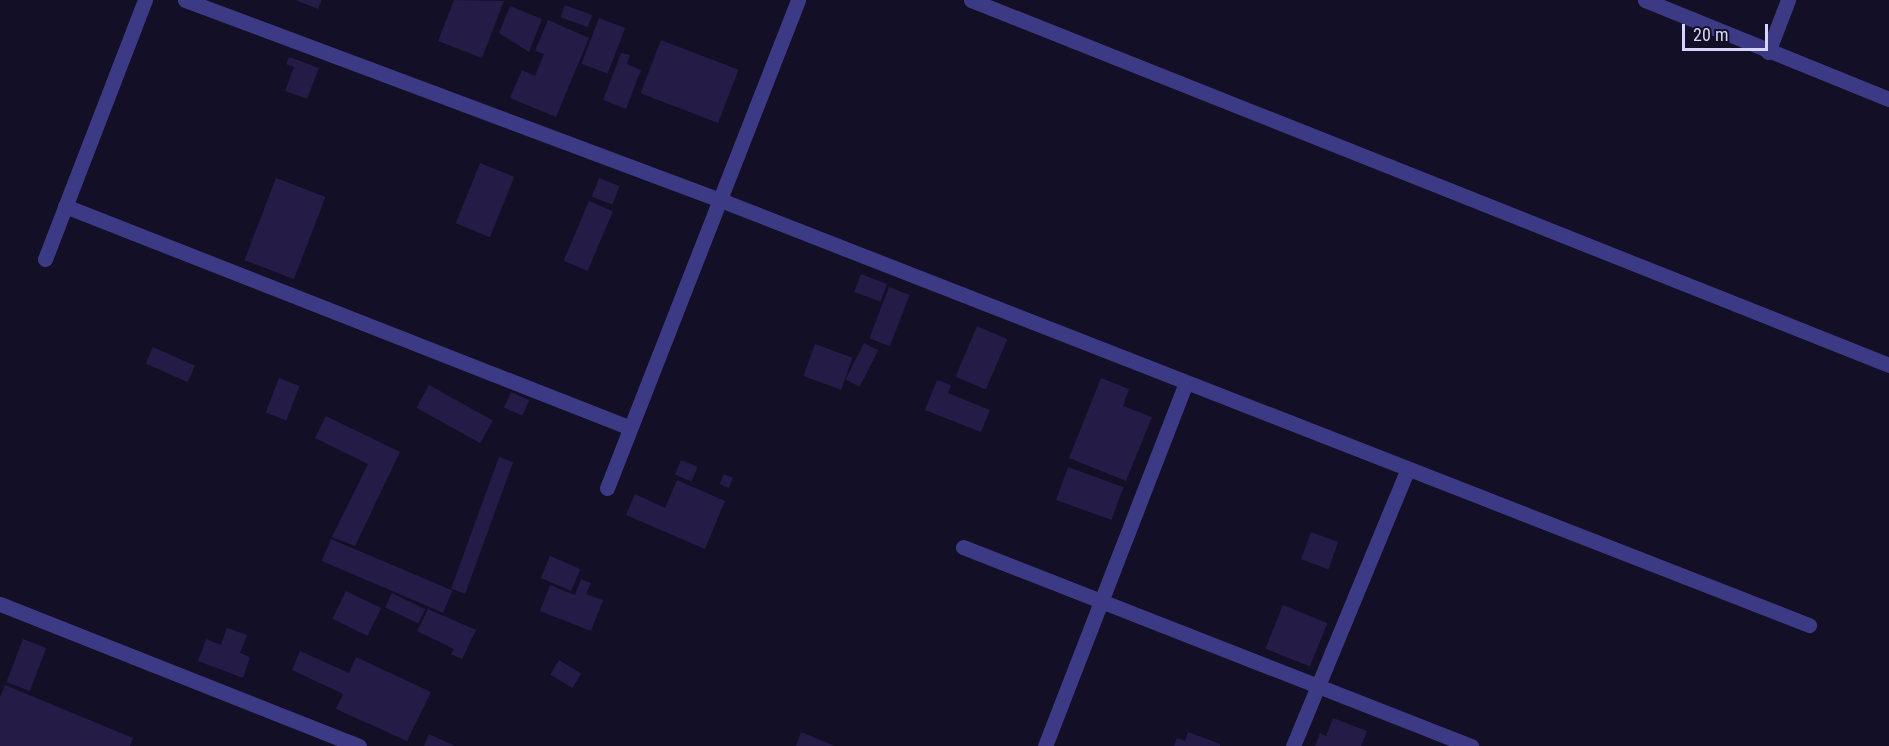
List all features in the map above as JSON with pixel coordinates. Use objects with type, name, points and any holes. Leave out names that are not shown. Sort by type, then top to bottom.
[{"type":"street","points":[[45,259],[145,0]]},
{"type":"street","points":[[185,0],[723,201],[1809,625]]},
{"type":"street","points":[[607,488],[628,427],[723,201],[798,0]]},
{"type":"street","points":[[971,0],[1889,365]]},
{"type":"street","points":[[1645,0],[1767,52],[1889,99]]},
{"type":"street","points":[[1767,52],[1788,0]]},
{"type":"street","points":[[65,206],[628,427]]},
{"type":"street","points":[[1045,746],[1186,382]]},
{"type":"street","points":[[1293,746],[1408,469]]},
{"type":"street","points":[[963,547],[1471,746]]},
{"type":"street","points":[[0,604],[359,746]]},
{"type":"building","points":[[295,0],[322,0],[318,9]]},
{"type":"building","points":[[454,0],[504,1],[482,58],[438,41]]},
{"type":"building","points":[[565,5],[592,15],[588,27],[561,17]]},
{"type":"building","points":[[510,6],[542,19],[529,52],[499,33]]},
{"type":"building","points":[[599,18],[625,28],[608,74],[581,64]]},
{"type":"building","points":[[548,20],[589,38],[556,117],[510,98],[522,70],[535,76],[544,54],[535,51]]},
{"type":"building","points":[[661,40],[738,70],[718,123],[641,93]]},
{"type":"building","points":[[621,53],[630,55],[627,64],[641,70],[626,109],[603,100]]},
{"type":"building","points":[[289,57],[319,68],[307,99],[285,91],[294,67],[286,64]]},
{"type":"building","points":[[480,163],[514,177],[490,237],[456,223]]},
{"type":"building","points":[[276,178],[325,197],[294,279],[244,260]]},
{"type":"building","points":[[599,178],[620,186],[612,205],[592,197]]},
{"type":"building","points":[[589,201],[613,211],[588,271],[564,261]]},
{"type":"building","points":[[861,274],[887,284],[880,302],[854,292]]},
{"type":"building","points":[[889,287],[910,295],[890,346],[869,338]]},
{"type":"building","points":[[977,326],[1007,339],[986,390],[956,377]]},
{"type":"building","points":[[864,343],[878,350],[860,387],[845,380]]},
{"type":"building","points":[[815,344],[853,358],[841,390],[803,376]]},
{"type":"building","points":[[153,347],[195,366],[188,382],[146,363]]},
{"type":"building","points":[[279,378],[300,386],[286,420],[266,413]]},
{"type":"building","points":[[1101,378],[1129,389],[1123,406],[1152,417],[1126,481],[1069,458]]},
{"type":"building","points":[[937,380],[951,385],[948,393],[990,410],[981,432],[925,410]]},
{"type":"building","points":[[429,385],[493,420],[480,443],[416,408]]},
{"type":"building","points":[[511,392],[529,400],[522,416],[504,408]]},
{"type":"building","points":[[326,416],[400,452],[355,546],[332,537],[368,464],[315,438]]},
{"type":"building","points":[[499,457],[513,462],[465,594],[451,589]]},
{"type":"building","points":[[681,460],[698,467],[692,482],[675,475]]},
{"type":"building","points":[[1068,467],[1123,487],[1111,520],[1056,500]]},
{"type":"building","points":[[724,474],[733,478],[729,488],[720,484]]},
{"type":"building","points":[[677,480],[725,501],[705,549],[626,515],[635,494],[665,508]]},
{"type":"building","points":[[1311,532],[1338,542],[1328,569],[1301,559]]},
{"type":"building","points":[[331,539],[453,591],[443,613],[322,561]]},
{"type":"building","points":[[550,556],[580,569],[571,591],[541,578]]},
{"type":"building","points":[[581,579],[591,583],[586,594],[603,600],[591,631],[540,611],[550,585],[575,595]]},
{"type":"building","points":[[346,591],[381,608],[367,636],[332,619]]},
{"type":"building","points":[[392,593],[425,609],[418,624],[385,607]]},
{"type":"building","points":[[1283,605],[1328,623],[1310,667],[1265,649]]},
{"type":"building","points":[[428,609],[476,630],[462,659],[451,654],[454,649],[417,631]]},
{"type":"building","points":[[227,628],[247,635],[240,653],[250,657],[243,678],[198,661],[206,639],[221,645]]},
{"type":"building","points":[[23,639],[46,648],[30,691],[7,682]]},
{"type":"building","points":[[300,651],[349,673],[356,657],[431,692],[407,741],[336,709],[343,694],[292,670]]},
{"type":"building","points":[[559,660],[581,673],[573,688],[550,675]]},
{"type":"building","points":[[5,685],[133,738],[130,746],[0,746],[0,697]]},
{"type":"building","points":[[1333,718],[1367,731],[1361,746],[1315,746],[1320,733],[1326,736]]},
{"type":"building","points":[[801,732],[835,746],[796,746]]},
{"type":"building","points":[[1188,732],[1220,744],[1220,746],[1174,746],[1177,738],[1185,741]]},
{"type":"building","points":[[429,734],[455,746],[424,746]]}]
